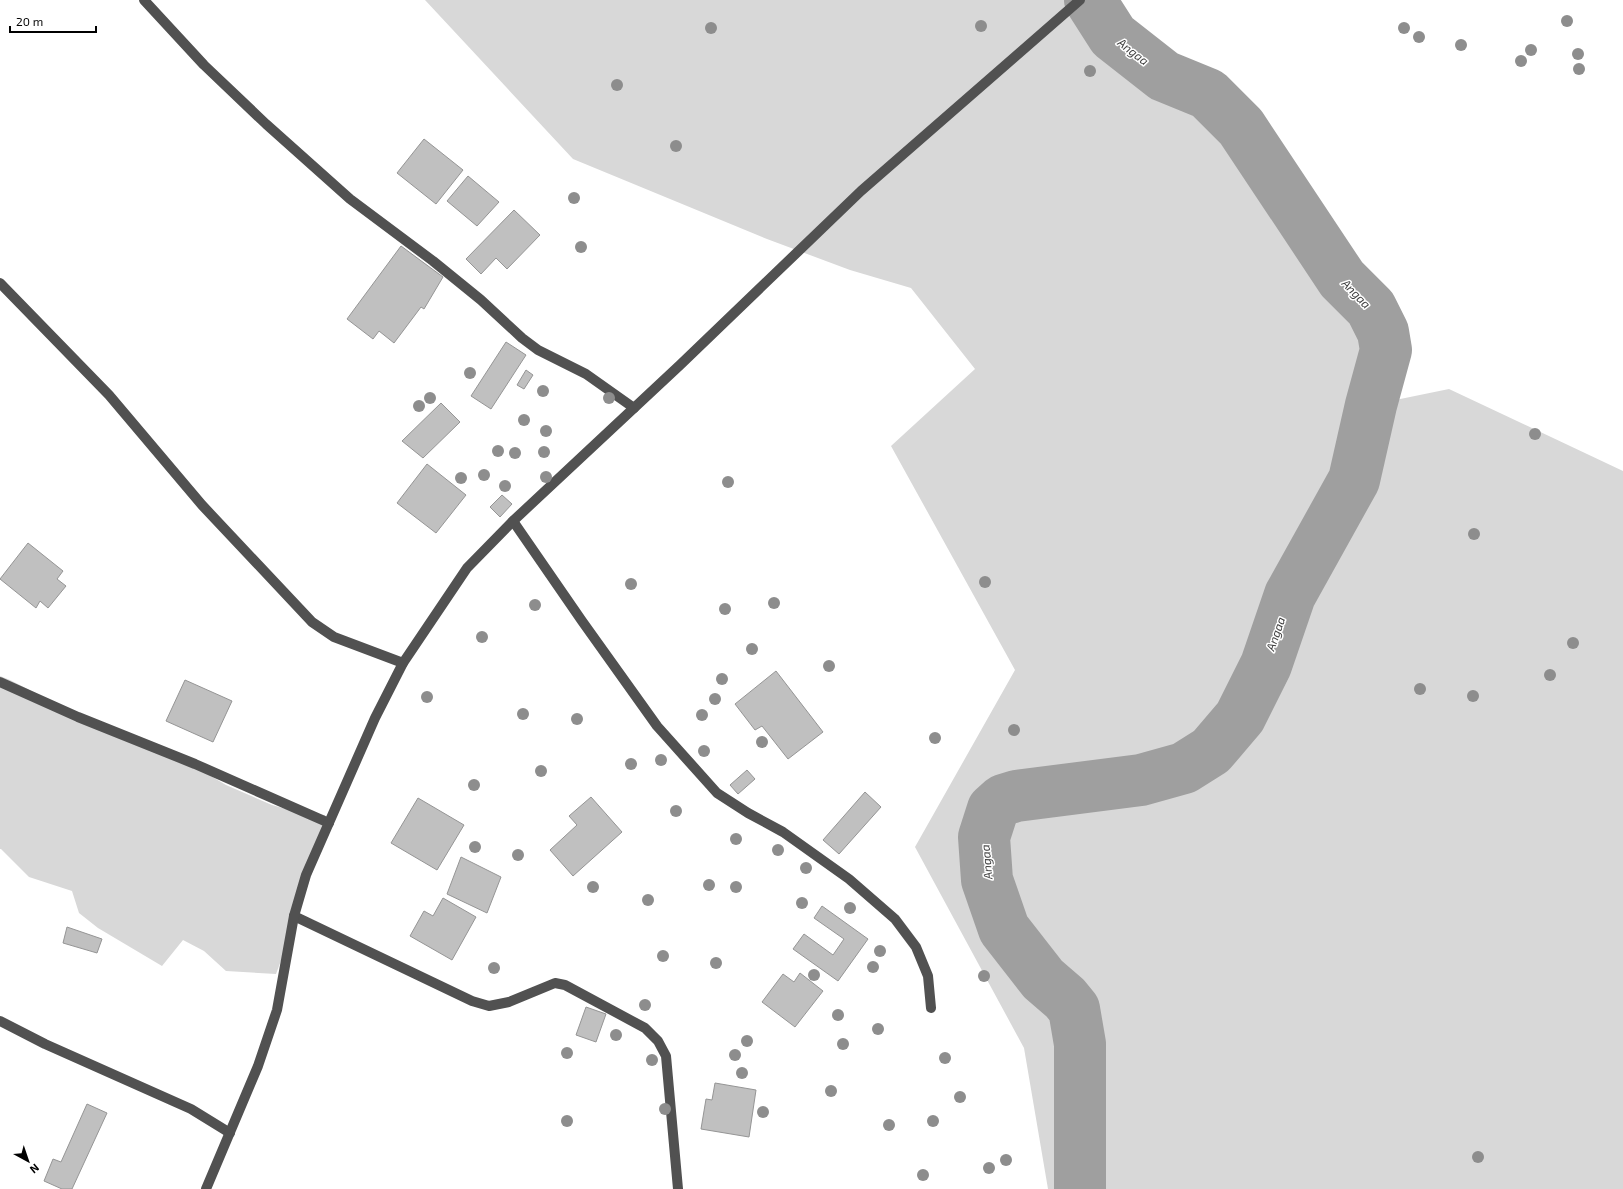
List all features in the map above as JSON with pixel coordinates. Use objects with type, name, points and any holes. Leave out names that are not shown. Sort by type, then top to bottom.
[{"type":"street","points":[[144,0],[204,65],[266,124],[350,199],[433,261],[481,300],[527,342],[538,350],[586,374],[634,408]]},
{"type":"street","points":[[206,1189],[258,1066],[277,1010],[294,916],[306,875],[375,718],[403,663],[467,568],[513,521],[634,408],[861,191],[1076,3]]},
{"type":"street","points":[[0,283],[109,395],[202,505],[312,622],[334,637],[403,663]]},
{"type":"street","points":[[513,521],[657,726],[717,793],[748,813],[783,832],[849,879],[895,919],[916,947],[928,976],[931,1008]]},
{"type":"street","points":[[0,682],[78,718],[195,764],[329,823]]},
{"type":"street","points":[[294,916],[472,1001],[489,1006],[509,1002],[555,983],[565,985],[645,1028],[658,1041],[666,1056],[678,1189]]},
{"type":"street","points":[[0,1022],[45,1044],[191,1109],[230,1133]]},
{"type":"shaded area","points":[[425,0],[1090,0],[1113,36],[1164,76],[1208,94],[1241,127],[1342,279],[1371,308],[1383,332],[1386,350],[1371,405],[1449,389],[1623,471],[1623,1189],[1048,1189],[1024,1048],[915,847],[1015,670],[891,446],[975,369],[911,288],[850,270],[767,239],[573,159]]},
{"type":"shaded area","points":[[0,676],[79,715],[166,749],[226,785],[272,805],[300,813],[325,815],[328,826],[276,974],[226,971],[204,951],[183,940],[162,966],[98,928],[79,913],[72,891],[29,877],[0,849]]},
{"type":"building","points":[[424,139],[463,170],[436,204],[397,173]]},
{"type":"building","points":[[468,176],[499,202],[477,226],[447,201]]},
{"type":"building","points":[[514,210],[540,235],[507,269],[496,258],[481,274],[466,259]]},
{"type":"building","points":[[401,246],[443,277],[424,309],[421,307],[394,343],[379,331],[373,339],[347,319]]},
{"type":"building","points":[[506,342],[526,355],[491,409],[471,396]]},
{"type":"building","points":[[526,370],[533,375],[524,389],[517,385]]},
{"type":"building","points":[[441,403],[460,422],[423,458],[402,441]]},
{"type":"building","points":[[427,464],[466,495],[436,533],[397,503]]},
{"type":"building","points":[[502,495],[512,504],[500,517],[490,507]]},
{"type":"building","points":[[28,543],[63,571],[57,579],[66,586],[48,608],[40,601],[36,608],[0,579]]},
{"type":"building","points":[[776,671],[823,732],[788,759],[762,726],[755,730],[735,704]]},
{"type":"building","points":[[185,680],[232,701],[213,742],[166,721]]},
{"type":"building","points":[[747,770],[755,779],[738,794],[730,785]]},
{"type":"building","points":[[865,792],[881,807],[839,854],[823,840]]},
{"type":"building","points":[[591,797],[622,832],[573,876],[550,850],[577,825],[569,816]]},
{"type":"building","points":[[418,798],[464,825],[437,870],[391,843]]},
{"type":"building","points":[[461,857],[501,877],[487,913],[447,894]]},
{"type":"building","points":[[443,898],[476,917],[452,960],[410,936],[424,911],[433,916]]},
{"type":"building","points":[[822,906],[868,939],[838,981],[793,949],[804,934],[833,955],[844,939],[814,918]]},
{"type":"building","points":[[67,927],[102,939],[97,953],[63,943]]},
{"type":"building","points":[[800,973],[823,991],[795,1027],[762,1002],[783,974],[794,982]]},
{"type":"building","points":[[586,1007],[606,1014],[596,1042],[576,1035]]},
{"type":"building","points":[[715,1083],[756,1090],[749,1137],[701,1129],[706,1099],[712,1100]]},
{"type":"building","points":[[87,1104],[107,1113],[72,1189],[62,1189],[44,1181],[53,1159],[61,1162]]},
{"type":"waterway","name":"Angaa","points":[[1080,1189],[1080,1044],[1074,1009],[1065,998],[1043,979],[1004,929],[987,880],[984,837],[993,809],[1003,800],[1016,796],[1141,780],[1184,768],[1211,751],[1240,717],[1266,665],[1290,595],[1354,480],[1371,405],[1386,350],[1383,332],[1371,308],[1342,279],[1241,127],[1208,94],[1164,76],[1113,36],[1090,0]]}]
